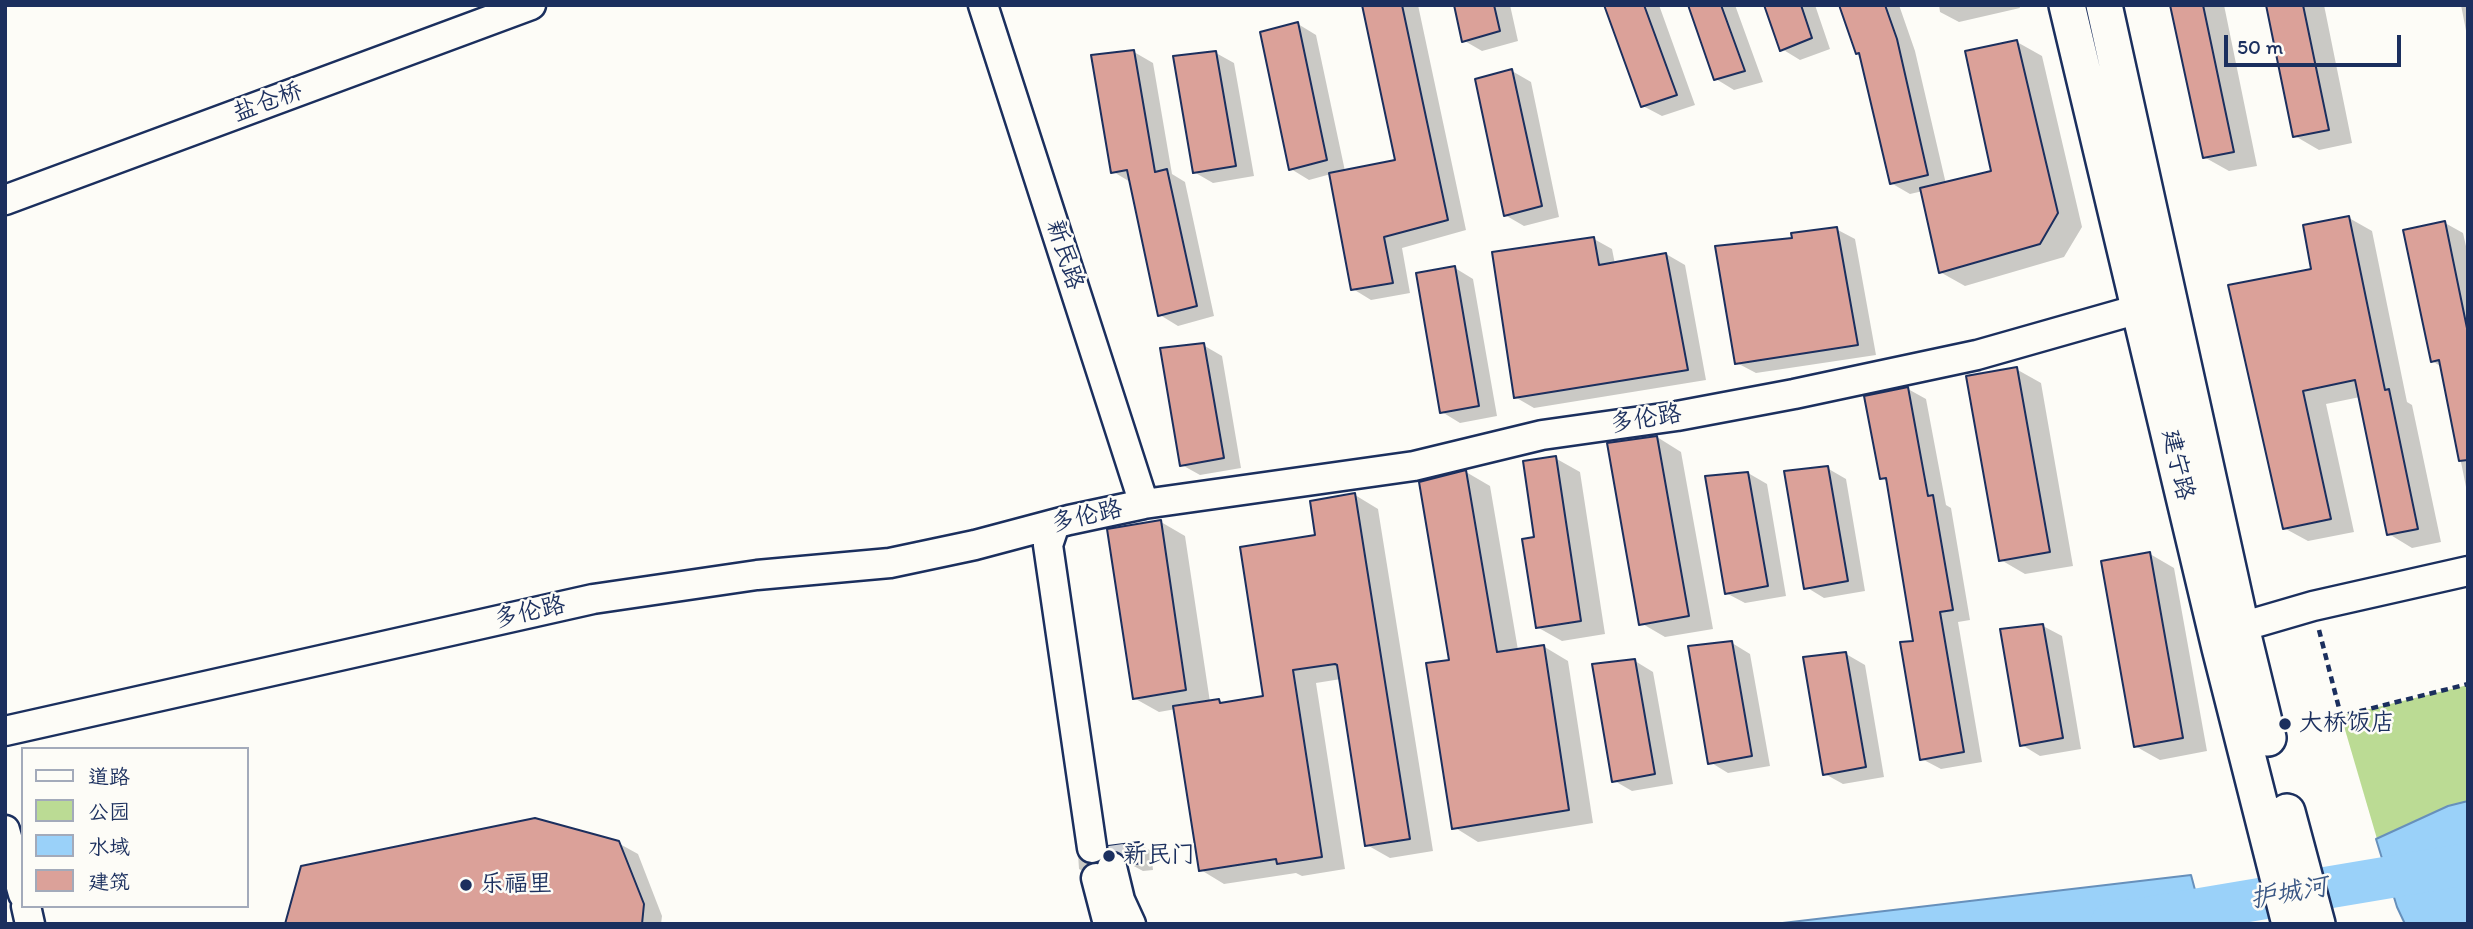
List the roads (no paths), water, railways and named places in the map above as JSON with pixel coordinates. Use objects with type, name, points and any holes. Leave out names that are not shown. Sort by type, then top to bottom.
[{"type":"main road","name":"建宁路","points":[[2067,5],[2154,305],[2241,627],[2280,836],[2290,924]]},
{"type":"main road","name":"建宁路","points":[[2104,5],[2154,305],[2280,836],[2318,924]]},
{"type":"street","name":"盐仓桥","points":[[5,200],[531,5]]},
{"type":"street","name":"新民路","points":[[983,5],[1144,505]]},
{"type":"street","name":"多伦路","points":[[5,731],[593,598],[757,575],[890,563],[1144,505],[1414,466],[1542,435],[1677,416],[1794,394],[1977,355],[2154,305]]},
{"type":"street","points":[[1055,524],[1048,545],[1102,857],[1108,924]]},
{"type":"street","points":[[2241,627],[2313,606],[2468,571]]},
{"type":"street","points":[[5,830],[21,887]]},
{"type":"street","points":[[1102,857],[1131,924]]},
{"type":"water","points":[[2468,801],[2468,924],[2405,924],[2376,839],[2448,806]]},
{"type":"water","points":[[2191,875],[2198,901],[2209,898],[2215,924],[1774,924]]},
{"type":"waterway","name":"护城河","points":[[2111,924],[2468,864]]},
{"type":"tunnel","points":[[1109,846],[1112,867]]},
{"type":"place","name":"大桥饭店","points":[[2285,724]]},
{"type":"place","name":"新民门","points":[[1109,856]]},
{"type":"place","name":"乐福里","points":[[466,885]]}]
